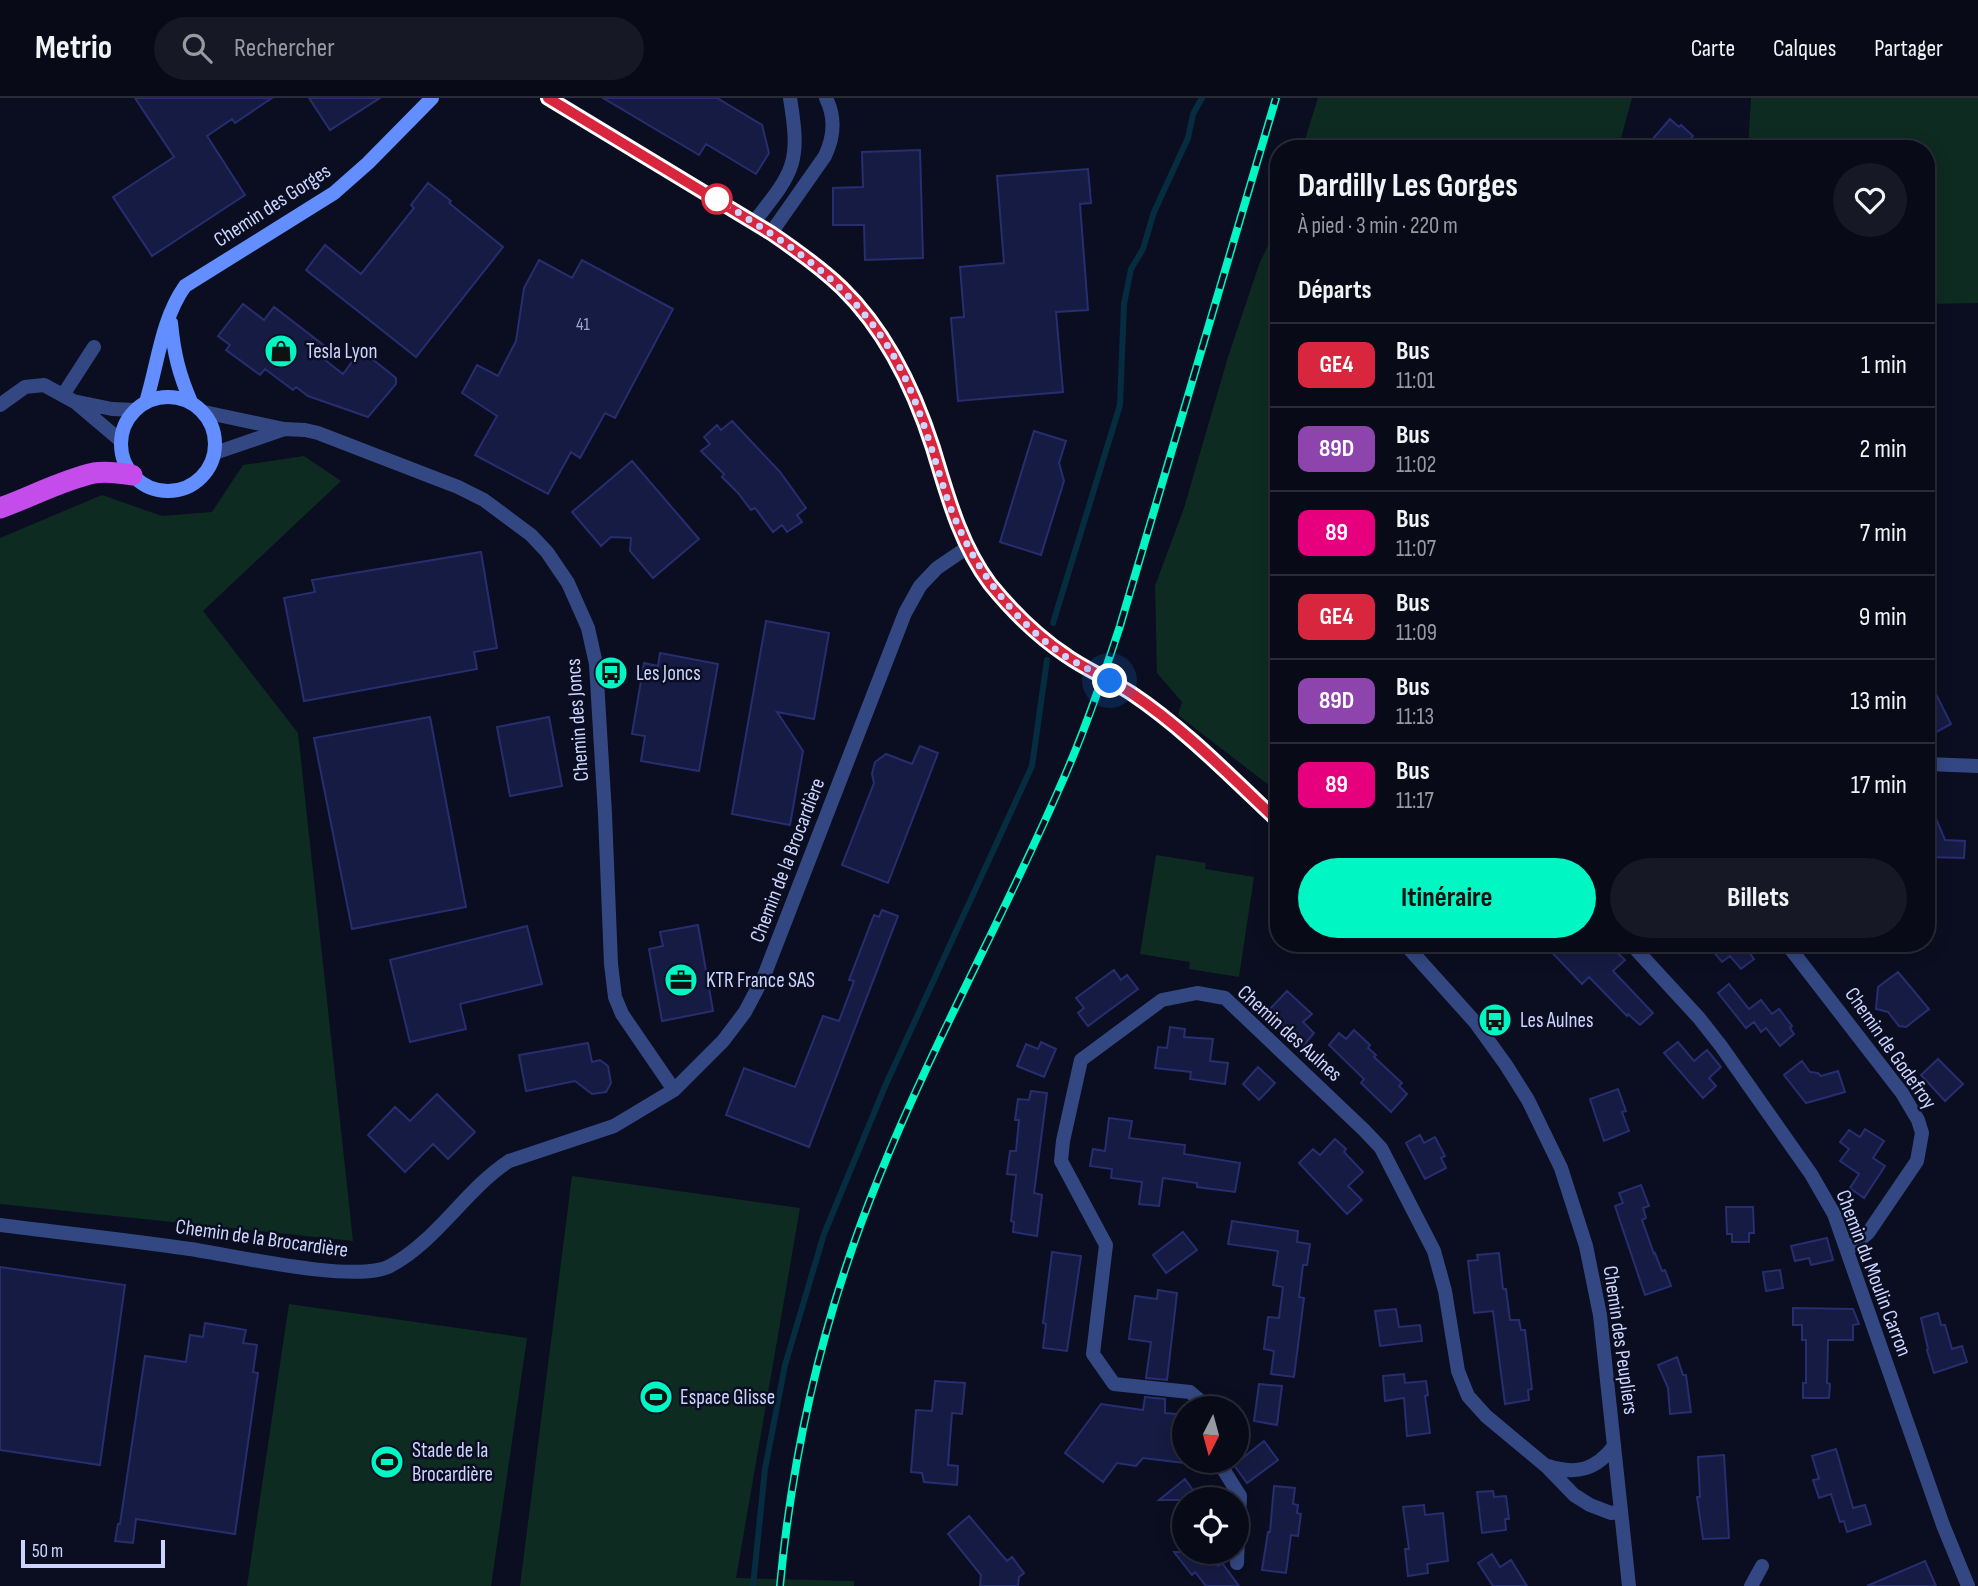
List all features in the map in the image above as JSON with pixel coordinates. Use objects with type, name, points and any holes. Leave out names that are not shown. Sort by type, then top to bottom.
[{"type":"highway","points":[[0,508],[94,473],[132,475]]},
{"type":"main road","name":"Chemin des Gorges","points":[[141,406],[174,302],[185,286],[334,193],[368,163],[432,98]]},
{"type":"main road","points":[[170,317],[178,370],[191,402]]},
{"type":"main road","points":[[161,397],[177,397],[191,402],[204,412],[216,438],[210,467],[188,487],[173,491],[158,490],[144,484],[132,475],[122,453],[121,441],[128,419],[141,406],[161,397]]},
{"type":"street","points":[[548,98],[771,233],[806,257],[843,289],[886,343],[912,391],[947,497],[968,547],[989,582],[1037,634],[1068,657],[1131,693],[1168,721],[1270,814]]},
{"type":"street","points":[[754,222],[783,185],[793,165],[796,149],[790,98]]},
{"type":"street","points":[[771,233],[832,142],[833,117],[826,98]]},
{"type":"street","points":[[69,398],[94,347]]},
{"type":"street","points":[[0,405],[25,387],[44,385],[69,398],[121,441]]},
{"type":"street","points":[[69,398],[112,409],[141,406]]},
{"type":"street","name":"Chemin des Joncs","points":[[204,412],[284,429],[318,433],[458,487],[484,500],[531,535],[547,552],[568,583],[588,628],[596,664],[611,964],[615,997],[622,1014],[674,1090]]},
{"type":"street","name":"Chemin des Joncs","points":[[215,453],[284,429]]},
{"type":"street","name":"Chemin de la Brocardière","points":[[0,1225],[190,1249],[327,1271],[355,1272],[387,1268],[410,1254],[440,1227],[496,1169],[509,1161],[614,1126],[674,1090],[721,1044],[750,1004],[764,976],[905,613],[920,586],[937,568],[968,547]]},
{"type":"street","points":[[1935,764],[1978,766]]},
{"type":"street","name":"Chemin des Peupliers","points":[[1412,952],[1475,1022],[1506,1065],[1528,1100],[1561,1168],[1586,1246],[1600,1315],[1629,1586]]},
{"type":"street","name":"Chemin du Moulin Carron","points":[[1638,952],[1699,1018],[1811,1174],[1834,1214],[1938,1513],[1968,1586]]},
{"type":"street","name":"Chemin de Godefroy","points":[[1793,952],[1902,1093],[1918,1120],[1922,1133],[1917,1161],[1868,1233],[1847,1250]]},
{"type":"street","name":"Chemin des Aulnes","points":[[1195,1396],[1190,1392],[1114,1384],[1093,1354],[1106,1245],[1061,1161],[1081,1060],[1162,1000],[1197,993],[1225,998],[1381,1148],[1434,1251],[1445,1291],[1458,1371],[1468,1396],[1486,1416],[1546,1466],[1574,1495],[1611,1513],[1621,1512]]},
{"type":"street","points":[[1546,1466],[1563,1471],[1588,1469],[1605,1459],[1614,1446]]},
{"type":"street","points":[[1751,1586],[1762,1566]]},
{"type":"green space","points":[[1318,98],[1632,98],[1620,140],[1305,140]]},
{"type":"green space","points":[[1751,98],[1978,98],[1978,303],[1935,304],[1935,140],[1749,140]]},
{"type":"green space","points":[[1270,241],[1270,786],[1178,715],[1182,702],[1157,673],[1155,586],[1184,508],[1228,357],[1260,262]]},
{"type":"green space","points":[[304,456],[341,481],[203,611],[298,733],[353,1241],[0,1204],[0,538],[102,495],[162,516],[212,512],[243,465]]},
{"type":"green space","points":[[1156,855],[1206,863],[1205,869],[1254,877],[1239,977],[1189,969],[1190,962],[1140,954]]},
{"type":"green space","name":"Espace Glisse","points":[[572,1176],[800,1208],[736,1578],[854,1581],[854,1586],[520,1586]]},
{"type":"green space","name":"Stade de la Brocardière","points":[[289,1304],[527,1338],[491,1586],[247,1586]]},
{"type":"building","points":[[135,98],[272,98],[235,123],[232,119],[207,136],[245,195],[152,256],[113,197],[174,157]]},
{"type":"building","points":[[309,98],[380,98],[330,130]]},
{"type":"building","points":[[603,98],[717,98],[762,125],[769,153],[756,174],[706,144],[699,155]]},
{"type":"building","points":[[1670,119],[1693,136],[1689,140],[1652,140]]},
{"type":"building","points":[[920,150],[923,258],[865,260],[864,225],[833,225],[833,188],[863,187],[862,152]]},
{"type":"building","points":[[1088,169],[1091,203],[1080,204],[1088,310],[1056,312],[1063,392],[958,401],[951,318],[964,317],[960,267],[1004,263],[997,176]]},
{"type":"building","points":[[428,183],[503,247],[416,357],[306,270],[325,245],[361,274],[414,208],[411,205]]},
{"type":"building","points":[[539,260],[572,278],[582,260],[673,309],[615,418],[605,413],[580,458],[571,452],[548,494],[475,455],[497,416],[462,393],[477,365],[498,376],[516,341],[524,288]]},
{"type":"building","points":[[243,304],[264,320],[274,307],[326,347],[320,356],[343,374],[361,350],[396,378],[396,384],[368,417],[308,396],[296,387],[293,390],[265,369],[260,375],[226,350],[230,345],[218,336]]},
{"type":"building","points":[[732,421],[780,472],[806,508],[797,515],[802,522],[787,532],[782,525],[773,532],[755,508],[751,510],[722,477],[724,474],[701,451],[710,444],[704,437],[717,425],[721,430]]},
{"type":"building","points":[[1034,431],[1066,441],[1059,463],[1064,481],[1041,555],[1000,542]]},
{"type":"building","points":[[632,461],[699,539],[653,578],[630,551],[631,538],[611,537],[601,546],[572,512]]},
{"type":"building","points":[[481,552],[497,648],[474,652],[477,669],[304,701],[284,598],[315,592],[312,580]]},
{"type":"building","points":[[766,621],[829,633],[814,719],[777,712],[803,751],[790,825],[732,814]]},
{"type":"building","points":[[660,653],[718,664],[699,771],[641,761],[645,736],[632,734],[644,663],[658,666]]},
{"type":"building","points":[[1935,692],[1951,724],[1935,733]]},
{"type":"building","points":[[430,717],[466,907],[352,929],[314,738]]},
{"type":"building","points":[[549,717],[562,786],[510,796],[497,727]]},
{"type":"building","points":[[920,746],[938,753],[888,883],[842,865],[874,783],[872,774],[875,762],[886,754],[912,764]]},
{"type":"building","points":[[1935,816],[1945,840],[1965,841],[1964,858],[1935,857]]},
{"type":"building","points":[[882,910],[898,916],[809,1147],[726,1115],[744,1068],[795,1087],[823,1016],[839,1021],[854,981],[849,980],[874,915],[879,917]]},
{"type":"building","name":"KTR France SAS","points":[[698,925],[713,1011],[662,1021],[649,949],[663,946],[660,932]]},
{"type":"building","points":[[527,926],[542,984],[460,1004],[466,1029],[410,1042],[390,960]]},
{"type":"building","points":[[1552,952],[1617,952],[1625,960],[1613,971],[1653,1013],[1640,1025],[1628,1014],[1627,1016],[1589,977],[1582,984]]},
{"type":"building","points":[[1714,952],[1749,952],[1754,959],[1741,969],[1730,956],[1722,962]]},
{"type":"building","points":[[1114,970],[1121,980],[1127,975],[1138,989],[1088,1026],[1078,1013],[1084,1008],[1076,998]]},
{"type":"building","points":[[1898,972],[1929,1009],[1906,1027],[1899,1026],[1888,1012],[1876,1009],[1878,987]]},
{"type":"building","points":[[1729,984],[1749,1009],[1761,1000],[1772,1014],[1779,1009],[1792,1026],[1790,1028],[1794,1034],[1780,1046],[1766,1028],[1761,1032],[1754,1022],[1746,1028],[1718,993]]},
{"type":"building","points":[[1287,991],[1312,1014],[1303,1022],[1314,1033],[1304,1045],[1268,1011]]},
{"type":"building","points":[[1170,1027],[1185,1029],[1184,1037],[1213,1039],[1210,1061],[1228,1063],[1225,1084],[1190,1079],[1191,1072],[1155,1068],[1158,1047],[1167,1048]]},
{"type":"building","points":[[1354,1030],[1370,1045],[1368,1048],[1376,1055],[1374,1057],[1402,1083],[1399,1086],[1407,1094],[1391,1112],[1361,1083],[1364,1079],[1329,1045],[1339,1033],[1346,1039]]},
{"type":"building","points":[[1041,1042],[1056,1049],[1044,1077],[1017,1066],[1026,1044],[1038,1049]]},
{"type":"building","points":[[1678,1042],[1694,1061],[1707,1050],[1721,1067],[1709,1078],[1716,1086],[1703,1098],[1664,1053]]},
{"type":"building","points":[[588,1043],[592,1062],[600,1060],[608,1066],[611,1083],[606,1092],[592,1094],[575,1081],[526,1091],[519,1055]]},
{"type":"building","points":[[1938,1059],[1963,1084],[1945,1101],[1921,1075]]},
{"type":"building","points":[[1802,1061],[1810,1072],[1821,1076],[1838,1071],[1845,1092],[1806,1103],[1784,1075]]},
{"type":"building","points":[[1258,1067],[1275,1083],[1259,1100],[1243,1084]]},
{"type":"building","points":[[1618,1089],[1626,1111],[1622,1112],[1629,1131],[1604,1141],[1590,1099]]},
{"type":"building","points":[[1031,1091],[1047,1093],[1034,1193],[1042,1195],[1037,1236],[1013,1232],[1014,1222],[1011,1221],[1016,1175],[1007,1174],[1010,1151],[1016,1151],[1019,1120],[1015,1120],[1018,1099],[1029,1100]]},
{"type":"building","points":[[437,1094],[475,1132],[448,1159],[433,1144],[405,1172],[368,1135],[395,1107],[410,1121]]},
{"type":"building","points":[[1109,1118],[1132,1121],[1129,1138],[1185,1145],[1184,1154],[1240,1163],[1235,1192],[1197,1187],[1197,1183],[1163,1178],[1159,1206],[1139,1204],[1142,1182],[1111,1178],[1112,1169],[1090,1166],[1093,1149],[1105,1151]]},
{"type":"building","points":[[1865,1129],[1884,1141],[1873,1158],[1885,1166],[1864,1198],[1850,1188],[1859,1174],[1840,1161],[1849,1149],[1840,1142],[1849,1130],[1860,1137]]},
{"type":"building","points":[[1420,1135],[1424,1143],[1435,1137],[1445,1156],[1441,1158],[1446,1168],[1425,1179],[1406,1143]]},
{"type":"building","points":[[1335,1139],[1363,1172],[1348,1186],[1362,1200],[1347,1214],[1299,1163],[1313,1149],[1320,1155]]},
{"type":"building","points":[[1641,1185],[1649,1206],[1643,1208],[1646,1218],[1642,1220],[1654,1254],[1662,1271],[1665,1270],[1671,1286],[1645,1295],[1615,1206],[1623,1203],[1619,1193]]},
{"type":"building","points":[[1726,1207],[1753,1207],[1754,1233],[1749,1233],[1749,1242],[1732,1242],[1732,1234],[1727,1234]]},
{"type":"building","points":[[1232,1221],[1298,1231],[1297,1242],[1310,1244],[1307,1265],[1303,1265],[1299,1297],[1304,1298],[1294,1377],[1271,1374],[1274,1351],[1264,1349],[1268,1317],[1279,1318],[1283,1287],[1273,1285],[1278,1251],[1228,1244]]},
{"type":"building","points":[[1183,1232],[1197,1250],[1166,1273],[1153,1255]]},
{"type":"building","points":[[1827,1238],[1833,1260],[1811,1265],[1809,1258],[1795,1261],[1791,1246]]},
{"type":"building","points":[[1052,1252],[1081,1256],[1067,1351],[1043,1348],[1046,1324],[1043,1323]]},
{"type":"building","points":[[1499,1253],[1510,1320],[1519,1320],[1521,1330],[1525,1330],[1532,1389],[1528,1390],[1529,1400],[1505,1404],[1493,1311],[1474,1313],[1468,1261],[1478,1260],[1477,1255]]},
{"type":"building","points":[[0,1267],[125,1285],[100,1465],[0,1450]]},
{"type":"building","points":[[1780,1270],[1783,1288],[1766,1291],[1763,1272]]},
{"type":"building","points":[[1158,1290],[1177,1293],[1167,1380],[1146,1378],[1151,1342],[1129,1339],[1135,1296],[1157,1299]]},
{"type":"building","points":[[1793,1308],[1853,1309],[1859,1324],[1853,1325],[1853,1340],[1828,1340],[1829,1398],[1803,1398],[1803,1383],[1806,1383],[1806,1340],[1802,1340],[1802,1325],[1793,1325]]},
{"type":"building","points":[[1396,1309],[1399,1327],[1420,1325],[1422,1341],[1380,1346],[1375,1311]]},
{"type":"building","points":[[1938,1313],[1941,1325],[1945,1325],[1952,1349],[1962,1346],[1967,1362],[1934,1373],[1921,1318]]},
{"type":"building","points":[[205,1323],[246,1330],[243,1343],[257,1345],[253,1372],[258,1373],[235,1534],[136,1519],[133,1543],[115,1541],[120,1524],[145,1356],[186,1362],[190,1335],[203,1337]]},
{"type":"building","points":[[1677,1357],[1683,1375],[1686,1375],[1691,1412],[1670,1414],[1668,1388],[1658,1365]]},
{"type":"building","points":[[1404,1374],[1405,1383],[1426,1381],[1428,1395],[1425,1396],[1430,1433],[1407,1436],[1404,1398],[1385,1401],[1383,1376]]},
{"type":"building","points":[[935,1381],[965,1383],[962,1414],[952,1413],[948,1465],[958,1466],[957,1485],[924,1482],[922,1473],[911,1472],[916,1410],[932,1411]]},
{"type":"building","points":[[1259,1384],[1282,1386],[1277,1425],[1254,1421]]},
{"type":"building","points":[[1145,1397],[1165,1399],[1165,1413],[1172,1414],[1172,1461],[1143,1458],[1136,1466],[1117,1463],[1103,1482],[1065,1453],[1101,1404],[1143,1410]]},
{"type":"building","points":[[1264,1441],[1278,1460],[1247,1483],[1240,1474],[1250,1474],[1250,1452]]},
{"type":"building","points":[[1836,1449],[1853,1508],[1865,1505],[1871,1524],[1847,1532],[1844,1521],[1840,1522],[1831,1494],[1819,1498],[1813,1480],[1819,1479],[1812,1456]]},
{"type":"building","points":[[1724,1455],[1729,1538],[1703,1539],[1697,1497],[1700,1497],[1698,1457]]},
{"type":"building","points":[[1185,1479],[1191,1487],[1175,1487]]},
{"type":"building","points":[[1274,1486],[1295,1488],[1293,1504],[1298,1505],[1297,1513],[1301,1514],[1298,1536],[1291,1535],[1286,1573],[1262,1570],[1270,1532]]},
{"type":"building","points":[[1172,1490],[1172,1500],[1159,1500]]},
{"type":"building","points":[[1493,1491],[1494,1497],[1506,1496],[1509,1519],[1505,1519],[1506,1530],[1482,1533],[1477,1492]]},
{"type":"building","points":[[1424,1505],[1425,1515],[1443,1513],[1448,1561],[1427,1564],[1428,1573],[1408,1576],[1405,1549],[1409,1549],[1403,1507]]},
{"type":"building","points":[[969,1516],[1007,1561],[1012,1557],[1024,1573],[1019,1577],[1018,1586],[980,1586],[981,1575],[948,1534]]},
{"type":"building","points":[[1492,1554],[1500,1567],[1511,1560],[1527,1586],[1493,1586],[1478,1563]]},
{"type":"building","points":[[1925,1561],[1936,1586],[1867,1586]]},
{"type":"building","points":[[1183,1564],[1223,1564],[1239,1586],[1206,1586],[1195,1572],[1192,1575]]},
{"type":"waterway","points":[[1053,623],[1120,405],[1124,304],[1131,269],[1143,249],[1154,212],[1188,138],[1193,114],[1202,98]]},
{"type":"waterway","points":[[753,1586],[765,1469],[785,1365],[824,1234],[886,1084],[1032,766],[1047,660]]},
{"type":"railway","points":[[780,1586],[793,1481],[803,1429],[814,1378],[843,1276],[860,1226],[900,1128],[1037,838],[1092,708],[1120,626],[1276,98]]},
{"type":"bus line","name":"GE4","points":[[548,98],[771,233],[806,257],[843,289],[867,317],[896,360],[912,391],[947,497],[968,547],[989,582],[1006,603],[1037,634],[1068,657],[1131,693],[1168,721],[1270,814]]},
{"type":"place","name":"Tesla Lyon","points":[[281,351]]},
{"type":"place","name":"Les Joncs","points":[[611,673]]},
{"type":"place","name":"KTR France SAS","points":[[681,980]]},
{"type":"place","name":"Les Aulnes","points":[[1495,1020]]},
{"type":"place","name":"Espace Glisse","points":[[656,1397]]},
{"type":"place","name":"Stade de la Brocardière","points":[[387,1462]]},
{"type":"route","points":[[717,199],[806,257],[843,289],[867,317],[886,343],[912,391],[947,497],[968,547],[989,582],[1037,634],[1068,657],[1110,681]]}]
